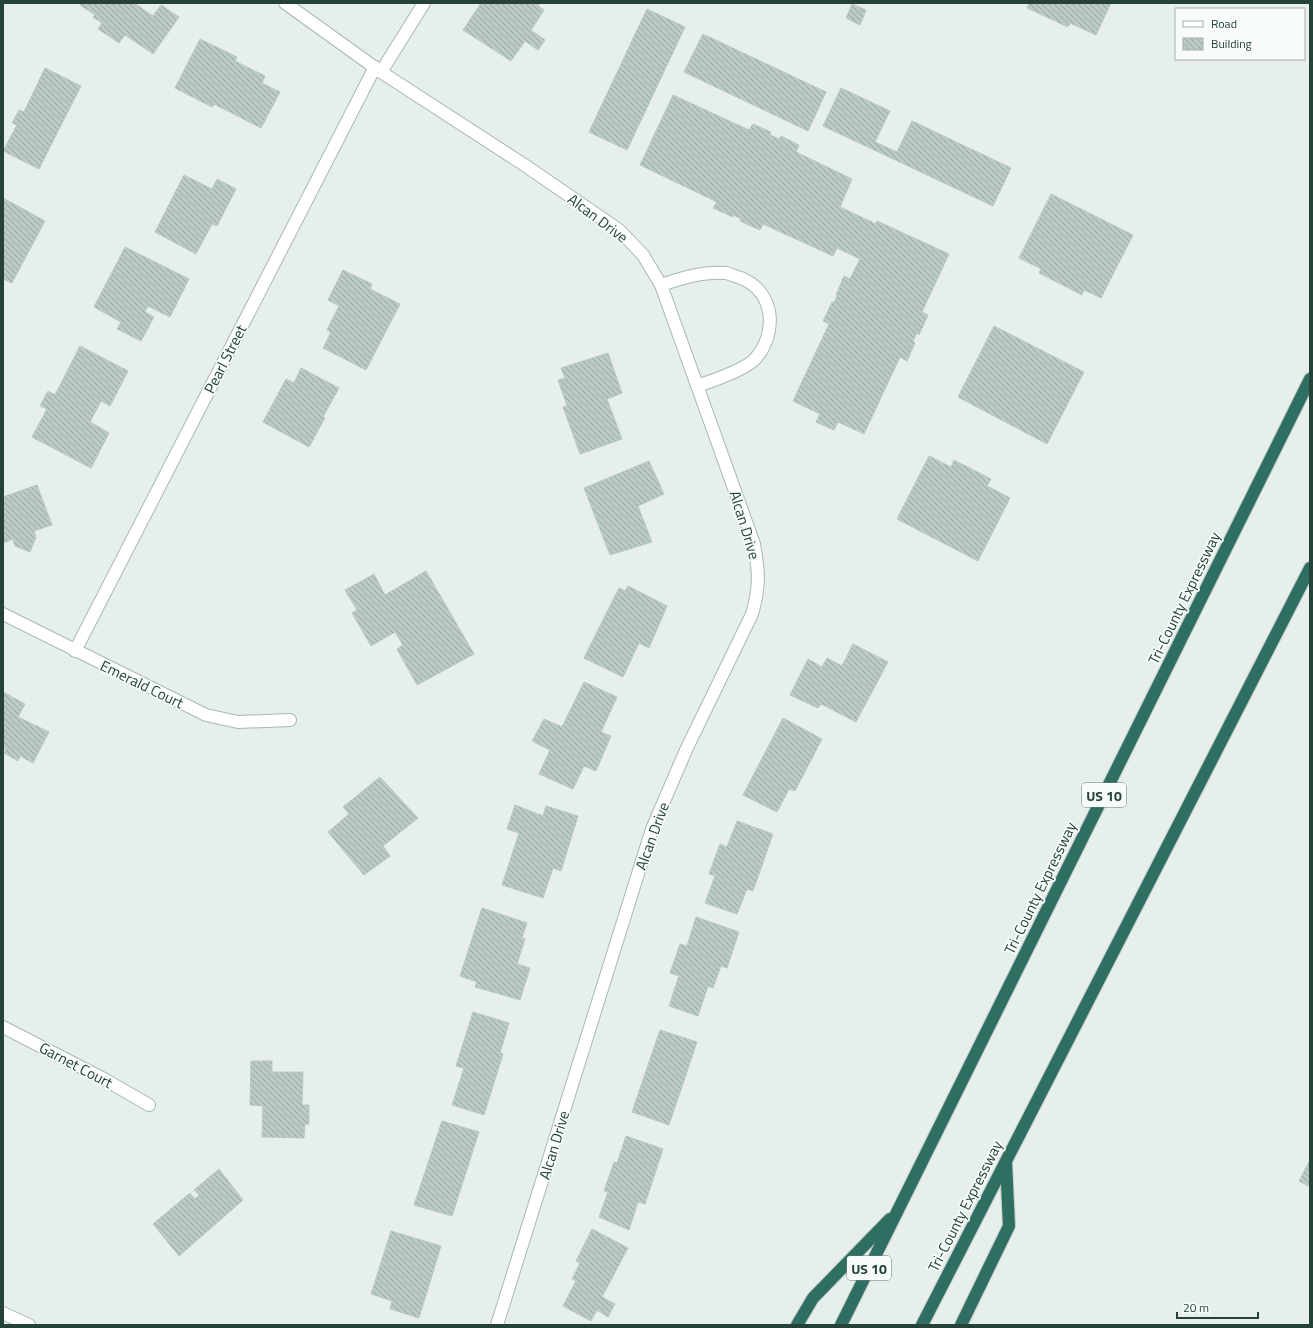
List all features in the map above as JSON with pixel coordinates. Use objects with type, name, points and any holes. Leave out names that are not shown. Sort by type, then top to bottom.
[{"type":"highway","name":"Tri-County Expressway","points":[[841,1325],[1310,379]]},
{"type":"highway","name":"Tri-County Expressway","points":[[922,1325],[1310,568]]},
{"type":"highway","points":[[961,1325],[1009,1226],[1006,1161]]},
{"type":"highway","points":[[798,1325],[813,1298],[898,1211]]},
{"type":"street","name":"Alcan Drive","points":[[285,3],[378,69],[523,164],[619,230],[643,255],[661,285],[754,544],[759,575],[758,595],[752,614],[686,750],[652,829],[498,1325]]},
{"type":"street","name":"Pearl Street","points":[[75,651],[378,69],[424,3]]},
{"type":"street","points":[[661,285],[697,274],[728,273],[752,283],[766,299],[770,320],[765,343],[754,360],[734,372],[697,386]]},
{"type":"street","name":"Emerald Court","points":[[3,614],[206,715],[238,722],[290,720]]},
{"type":"street","name":"Garnet Court","points":[[3,1027],[104,1079],[149,1105]]},
{"type":"street","points":[[3,1313],[29,1325]]},
{"type":"building","points":[[82,3],[134,3],[153,16],[161,5],[179,17],[153,54],[125,35],[119,43],[98,29],[102,23],[93,17],[95,15],[80,5]]},
{"type":"building","points":[[481,3],[540,3],[538,6],[544,10],[531,30],[545,40],[538,50],[525,41],[511,61],[463,30]]},
{"type":"building","points":[[1028,3],[1111,3],[1096,35],[1070,23],[1068,27],[1027,8]]},
{"type":"building","points":[[852,4],[866,10],[860,25],[846,18]]},
{"type":"building","points":[[647,9],[685,27],[627,150],[589,132]]},
{"type":"building","points":[[703,34],[826,92],[808,131],[684,72]]},
{"type":"building","points":[[200,39],[237,57],[235,61],[265,76],[262,83],[280,92],[261,128],[214,104],[212,107],[175,88]]},
{"type":"building","points":[[45,68],[81,86],[39,169],[3,151],[17,125],[12,123],[19,110],[24,112]]},
{"type":"building","points":[[841,88],[890,111],[875,142],[897,152],[912,121],[1011,168],[993,206],[823,126]]},
{"type":"building","points":[[673,95],[749,130],[753,124],[771,132],[770,135],[779,139],[781,136],[799,145],[796,152],[852,179],[840,207],[876,224],[877,221],[949,254],[922,312],[928,315],[919,335],[917,333],[913,341],[915,343],[907,361],[900,357],[864,434],[838,422],[834,430],[816,422],[820,414],[793,401],[829,324],[823,321],[832,302],[834,303],[844,276],[850,279],[860,259],[837,248],[833,256],[763,224],[760,230],[740,221],[741,219],[734,215],[733,217],[713,208],[717,202],[640,165]]},
{"type":"building","points":[[184,175],[212,189],[217,179],[236,189],[217,226],[212,224],[196,254],[155,232]]},
{"type":"building","points":[[1051,194],[1133,235],[1101,298],[1084,290],[1082,295],[1039,273],[1041,269],[1019,258]]},
{"type":"building","points":[[3,198],[45,221],[12,283],[3,279]]},
{"type":"building","points":[[125,247],[189,279],[170,317],[148,306],[145,312],[154,317],[141,341],[117,329],[121,322],[94,307]]},
{"type":"building","points":[[343,270],[372,284],[370,289],[400,304],[366,370],[323,348],[331,332],[327,330],[339,306],[328,300]]},
{"type":"building","points":[[994,326],[1084,372],[1047,444],[958,397]]},
{"type":"building","points":[[80,346],[128,371],[110,406],[101,401],[90,422],[109,433],[91,468],[32,437],[47,409],[40,406],[48,391],[55,395]]},
{"type":"building","points":[[608,353],[622,393],[607,399],[622,439],[580,454],[563,407],[567,406],[558,380],[565,378],[561,368]]},
{"type":"building","points":[[301,368],[339,388],[309,447],[263,422],[286,379],[294,383]]},
{"type":"building","points":[[929,456],[951,467],[954,460],[991,479],[987,486],[1010,498],[978,561],[897,519]]},
{"type":"building","points":[[649,461],[664,494],[638,506],[652,542],[610,555],[584,488]]},
{"type":"building","points":[[37,485],[52,525],[34,531],[36,537],[30,552],[15,546],[13,539],[3,543],[3,497]]},
{"type":"building","points":[[426,571],[474,654],[417,685],[397,649],[403,645],[395,632],[371,646],[352,613],[357,610],[345,590],[374,574],[385,595]]},
{"type":"building","points":[[628,586],[667,606],[649,648],[639,643],[623,677],[584,658],[619,588],[625,591]]},
{"type":"building","points":[[853,644],[888,662],[856,722],[821,704],[818,708],[790,695],[808,659],[822,667],[827,658],[842,666]]},
{"type":"building","points":[[584,682],[617,697],[601,732],[611,736],[596,771],[584,766],[573,789],[539,774],[550,750],[532,741],[544,719],[562,727]]},
{"type":"building","points":[[3,692],[25,704],[18,717],[49,732],[33,763],[20,756],[18,761],[4,753],[6,749],[3,748]]},
{"type":"building","points":[[783,718],[822,739],[795,791],[789,789],[777,812],[743,795]]},
{"type":"building","points":[[380,777],[418,818],[383,846],[390,856],[364,875],[328,832],[349,814],[343,807]]},
{"type":"building","points":[[515,805],[543,816],[546,806],[578,816],[561,871],[553,868],[543,898],[502,885],[519,833],[507,829]]},
{"type":"building","points":[[737,821],[773,834],[753,891],[747,889],[737,914],[705,903],[715,876],[709,874],[720,844],[727,847]]},
{"type":"building","points":[[482,908],[527,923],[522,938],[525,939],[517,964],[530,968],[520,1000],[475,987],[477,982],[460,976]]},
{"type":"building","points":[[696,917],[739,932],[727,968],[721,966],[713,988],[708,986],[698,1016],[669,1006],[679,976],[670,973],[680,944],[687,946]]},
{"type":"building","points":[[473,1012],[509,1023],[500,1053],[503,1054],[484,1115],[452,1105],[464,1068],[456,1066]]},
{"type":"building","points":[[660,1030],[697,1042],[669,1125],[632,1112]]},
{"type":"building","points":[[251,1061],[272,1061],[272,1072],[303,1072],[302,1105],[309,1105],[309,1124],[305,1124],[304,1138],[262,1137],[263,1106],[250,1105]]},
{"type":"building","points":[[442,1121],[479,1132],[452,1216],[414,1205]]},
{"type":"building","points":[[626,1136],[663,1149],[645,1204],[638,1202],[629,1230],[599,1217],[608,1192],[604,1191],[614,1162],[617,1163]]},
{"type":"building","points":[[1310,1160],[1310,1187],[1299,1181]]},
{"type":"building","points":[[219,1169],[243,1200],[179,1256],[153,1224],[190,1193],[195,1199],[199,1195],[194,1190]]},
{"type":"building","points":[[592,1229],[628,1248],[602,1297],[615,1304],[608,1317],[597,1310],[591,1321],[563,1306],[576,1281],[572,1279],[580,1263],[576,1261]]},
{"type":"building","points":[[391,1231],[441,1246],[419,1318],[390,1309],[392,1301],[371,1294]]}]
